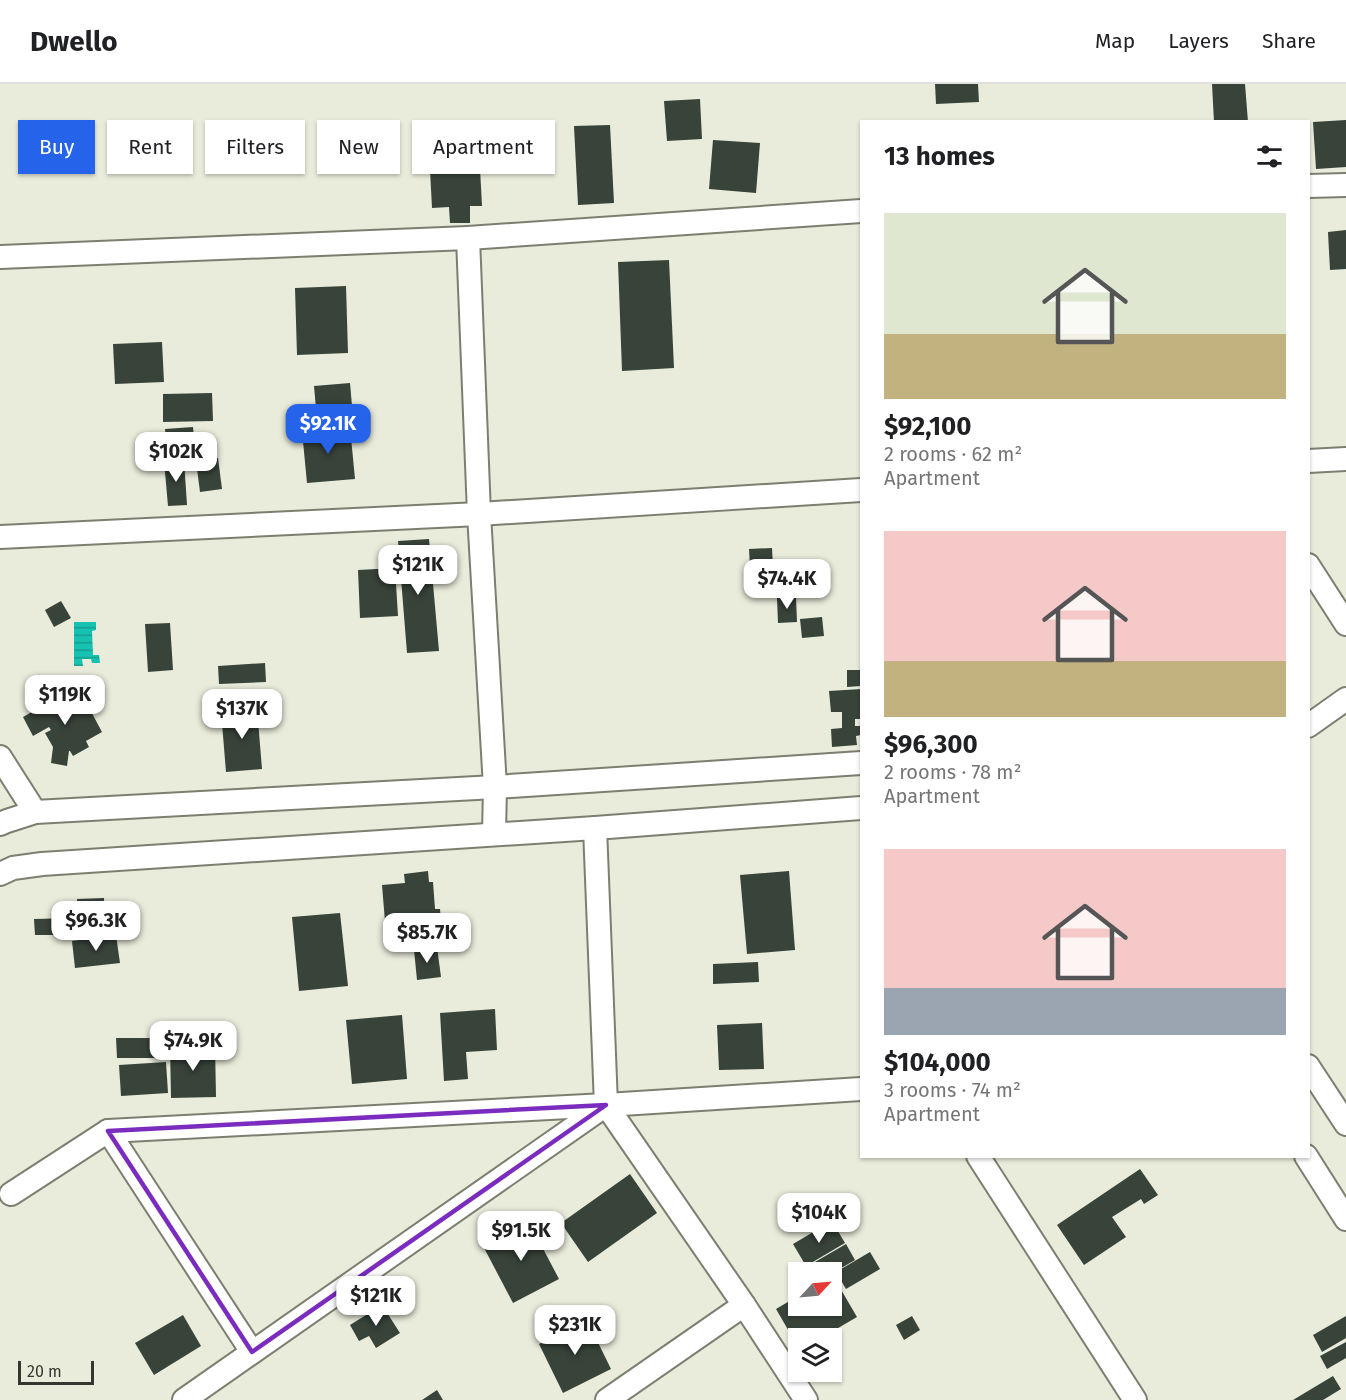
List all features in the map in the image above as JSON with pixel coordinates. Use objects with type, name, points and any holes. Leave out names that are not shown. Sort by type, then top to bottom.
[{"type":"street","points":[[1310,186],[1346,185]]},
{"type":"street","points":[[0,257],[468,238],[860,211]]},
{"type":"street","points":[[468,238],[479,514],[495,787],[494,834]]},
{"type":"street","points":[[1310,462],[1346,459]]},
{"type":"street","points":[[0,537],[479,514],[860,490]]},
{"type":"street","points":[[1310,568],[1346,624]]},
{"type":"street","points":[[1310,725],[1346,699]]},
{"type":"street","points":[[0,757],[35,812]]},
{"type":"street","points":[[0,824],[35,812],[495,787],[860,763]]},
{"type":"street","points":[[0,874],[13,868],[42,864],[595,828],[860,808]]},
{"type":"street","points":[[595,828],[606,1105],[744,1305],[806,1400]]},
{"type":"street","points":[[1310,1069],[1346,1124]]},
{"type":"street","points":[[11,1194],[108,1131],[860,1089]]},
{"type":"street","points":[[184,1400],[606,1105]]},
{"type":"street","points":[[108,1131],[252,1352]]},
{"type":"street","points":[[979,1158],[1136,1400]]},
{"type":"street","points":[[1307,1158],[1346,1219]]},
{"type":"street","points":[[607,1400],[744,1305]]},
{"type":"highlighted area","points":[[606,1105],[252,1352],[108,1131]]},
{"type":"water","points":[[74,622],[96,622],[96,630],[92,631],[93,655],[99,655],[100,663],[92,663],[91,659],[82,659],[83,666],[74,666]]},
{"type":"building","points":[[935,84],[978,84],[979,102],[936,104]]},
{"type":"building","points":[[1212,84],[1245,84],[1248,120],[1214,120]]},
{"type":"building","points":[[700,99],[702,139],[667,141],[664,101]]},
{"type":"building","points":[[1346,120],[1346,167],[1316,169],[1313,122]]},
{"type":"building","points":[[610,125],[614,203],[578,205],[574,126]]},
{"type":"building","points":[[713,140],[760,143],[756,193],[709,189]]},
{"type":"building","points":[[430,174],[480,174],[482,206],[470,206],[470,223],[450,223],[449,207],[432,208]]},
{"type":"building","points":[[1346,230],[1346,269],[1330,270],[1328,232]]},
{"type":"building","points":[[669,260],[674,368],[622,371],[618,262]]},
{"type":"building","points":[[346,286],[348,353],[297,355],[295,288]]},
{"type":"building","points":[[162,342],[164,382],[115,384],[113,344]]},
{"type":"building","points":[[350,383],[353,417],[317,420],[314,386]]},
{"type":"building","points":[[212,393],[213,421],[163,422],[163,394]]},
{"type":"building","points":[[193,427],[195,449],[167,451],[165,429]]},
{"type":"building","points":[[350,427],[355,479],[307,483],[302,431]]},
{"type":"building","points":[[218,458],[222,489],[200,492],[196,461]]},
{"type":"building","points":[[184,460],[187,505],[168,506],[164,461]]},
{"type":"building","points":[[429,539],[439,651],[407,653],[398,541]]},
{"type":"building","points":[[772,548],[774,585],[751,586],[749,549]]},
{"type":"building","points":[[395,568],[398,616],[360,618],[358,570]]},
{"type":"building","points":[[796,597],[797,622],[778,623],[777,598]]},
{"type":"building","points":[[61,601],[71,618],[54,627],[45,610]]},
{"type":"building","points":[[822,617],[824,636],[802,638],[800,619]]},
{"type":"building","points":[[170,623],[173,670],[148,672],[145,624]]},
{"type":"building","points":[[265,663],[266,682],[219,684],[218,666]]},
{"type":"building","points":[[847,670],[860,670],[860,686],[847,687]]},
{"type":"building","points":[[78,687],[102,732],[86,741],[89,747],[73,756],[69,751],[67,766],[51,763],[53,747],[45,733],[51,730],[49,727],[33,736],[23,717],[53,700],[57,706],[66,701],[63,695]]},
{"type":"building","points":[[860,689],[860,719],[855,719],[855,726],[860,726],[860,735],[856,736],[857,745],[832,747],[831,729],[842,728],[842,712],[831,712],[829,691]]},
{"type":"building","points":[[257,708],[262,769],[226,772],[221,711]]},
{"type":"building","points":[[428,871],[429,882],[433,882],[435,909],[440,909],[443,945],[405,948],[404,933],[386,934],[382,885],[405,883],[404,874]]},
{"type":"building","points":[[789,871],[795,950],[747,954],[740,875]]},
{"type":"building","points":[[104,898],[105,933],[77,934],[77,899]]},
{"type":"building","points":[[340,913],[348,986],[299,991],[292,917]]},
{"type":"building","points":[[73,918],[74,935],[35,935],[34,919]]},
{"type":"building","points":[[116,935],[120,963],[75,968],[72,941]]},
{"type":"building","points":[[437,947],[441,977],[417,980],[414,950]]},
{"type":"building","points":[[758,962],[759,982],[713,984],[713,964]]},
{"type":"building","points":[[495,1009],[497,1050],[466,1052],[468,1079],[444,1081],[440,1013]]},
{"type":"building","points":[[402,1015],[407,1079],[352,1084],[346,1020]]},
{"type":"building","points":[[762,1023],[764,1069],[719,1070],[717,1025]]},
{"type":"building","points":[[116,1038],[162,1038],[162,1058],[117,1058]]},
{"type":"building","points":[[215,1045],[216,1097],[171,1098],[170,1046]]},
{"type":"building","points":[[166,1062],[168,1093],[121,1096],[119,1065]]},
{"type":"building","points":[[1140,1169],[1158,1195],[1144,1204],[1141,1199],[1112,1217],[1126,1237],[1084,1265],[1057,1225]]},
{"type":"building","points":[[630,1174],[657,1213],[588,1262],[561,1223]]},
{"type":"building","points":[[832,1221],[845,1243],[813,1262],[804,1262],[793,1244]]},
{"type":"building","points":[[529,1222],[559,1279],[513,1303],[483,1246]]},
{"type":"building","points":[[846,1244],[855,1260],[842,1268],[842,1262],[815,1262]]},
{"type":"building","points":[[870,1252],[880,1269],[846,1289],[842,1282],[842,1268]]},
{"type":"building","points":[[842,1291],[857,1317],[838,1328],[788,1330],[776,1309],[788,1302],[788,1316],[842,1316]]},
{"type":"building","points":[[382,1305],[400,1333],[376,1348],[369,1336],[359,1341],[350,1325]]},
{"type":"building","points":[[183,1315],[201,1346],[154,1375],[135,1343]]},
{"type":"building","points":[[912,1316],[920,1330],[904,1340],[896,1325]]},
{"type":"building","points":[[1346,1316],[1346,1338],[1322,1352],[1313,1335]]},
{"type":"building","points":[[587,1320],[611,1369],[563,1393],[539,1344]]},
{"type":"building","points":[[1346,1342],[1346,1358],[1327,1369],[1320,1356]]},
{"type":"building","points":[[1333,1376],[1341,1389],[1323,1400],[1293,1400]]},
{"type":"building","points":[[437,1390],[443,1400],[422,1400]]}]
